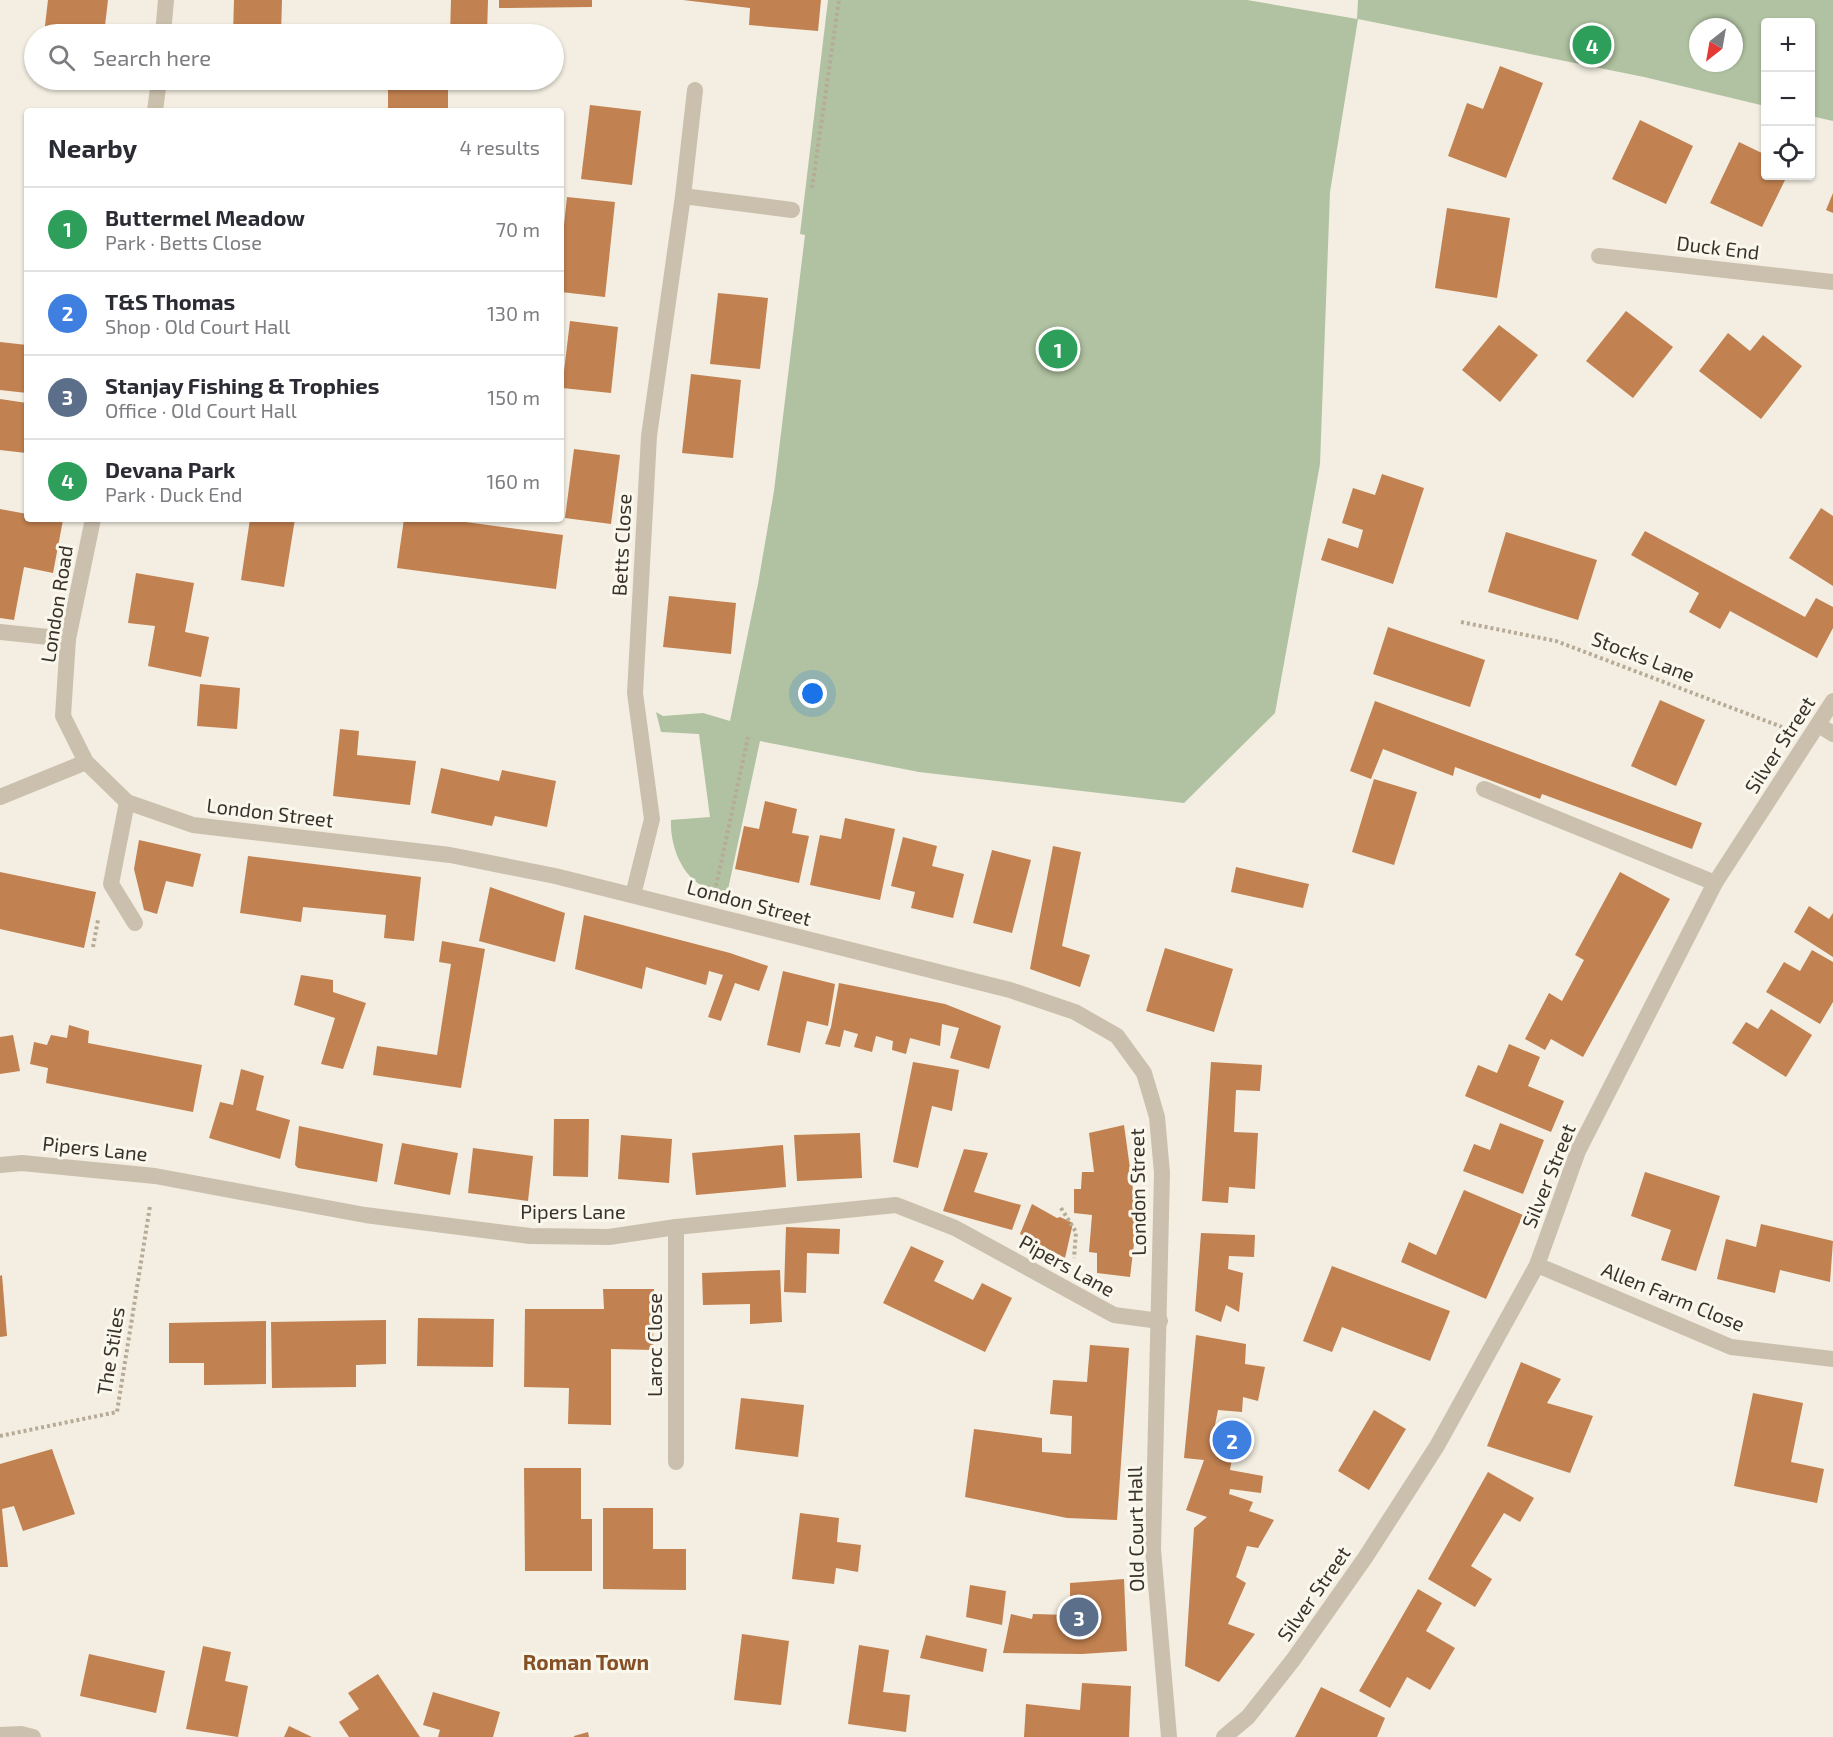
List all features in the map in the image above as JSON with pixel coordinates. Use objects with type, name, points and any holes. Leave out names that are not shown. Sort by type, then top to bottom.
[{"type":"street","points":[[164,24],[166,0]]},
{"type":"street","points":[[156,108],[158,90]]},
{"type":"street","name":"Betts Close","points":[[633,896],[652,819],[635,693],[649,436],[683,196],[694,90]]},
{"type":"street","points":[[683,196],[792,210]]},
{"type":"street","name":"Duck End","points":[[1599,256],[1833,282]]},
{"type":"street","name":"London Road","points":[[87,762],[63,716],[68,639],[92,522]]},
{"type":"street","points":[[0,632],[68,639]]},
{"type":"street","name":"Silver Street","points":[[1224,1737],[1248,1717],[1293,1660],[1365,1558],[1437,1446],[1537,1265],[1578,1151],[1715,883],[1809,741],[1826,730],[1833,701]]},
{"type":"street","points":[[0,797],[87,762]]},
{"type":"street","name":"London Street","points":[[87,762],[127,802],[193,825],[450,855],[711,914],[1010,990],[1075,1012],[1117,1036],[1144,1073],[1157,1118],[1162,1173],[1160,1321]]},
{"type":"street","points":[[1484,789],[1715,883]]},
{"type":"street","points":[[127,802],[111,884],[135,923]]},
{"type":"street","name":"Pipers Lane","points":[[0,1165],[22,1163],[155,1176],[365,1215],[530,1236],[609,1237],[676,1227],[896,1205],[955,1228],[1114,1315],[1160,1321]]},
{"type":"street","name":"Laroc Close","points":[[676,1227],[676,1462]]},
{"type":"street","name":"Allen Farm Close","points":[[1537,1265],[1731,1347],[1833,1359]]},
{"type":"street","name":"Old Court Hall","points":[[1160,1321],[1153,1549],[1169,1737]]},
{"type":"street","points":[[0,1736],[21,1734],[33,1737]]},
{"type":"path","points":[[792,210],[809,210],[839,0]]},
{"type":"path","name":"Stocks Lane","points":[[1461,622],[1556,641],[1771,721],[1809,741]]},
{"type":"path","points":[[711,914],[748,737]]},
{"type":"path","name":"The Stiles","points":[[0,1436],[117,1412],[155,1176]]},
{"type":"path","points":[[1061,1209],[1076,1232],[1076,1253],[1063,1287]]},
{"type":"green space","points":[[828,0],[1247,0],[1357,19],[1358,0],[1833,0],[1833,121],[1815,117],[1815,18],[1761,18],[1761,105],[1644,77],[1358,19],[1330,192],[1320,464],[1275,713],[1184,803],[919,772],[760,741],[727,894],[695,881],[684,869],[676,853],[671,820],[710,817],[699,734],[661,732],[656,712],[663,716],[703,713],[730,721],[774,491],[805,235],[800,234]]},
{"type":"building","points":[[48,0],[108,0],[105,24],[45,24]]},
{"type":"building","points":[[234,0],[282,0],[281,24],[233,24]]},
{"type":"building","points":[[451,0],[488,0],[487,24],[450,24]]},
{"type":"building","points":[[499,0],[592,0],[592,7],[499,8]]},
{"type":"building","points":[[683,0],[821,0],[818,31],[749,25],[750,8]]},
{"type":"building","points":[[1500,66],[1543,83],[1506,178],[1448,156],[1467,103],[1483,109]]},
{"type":"building","points":[[388,90],[448,90],[448,108],[388,108]]},
{"type":"building","points":[[590,105],[641,111],[632,185],[581,179]]},
{"type":"building","points":[[1640,120],[1693,146],[1666,204],[1612,179]]},
{"type":"building","points":[[1739,142],[1761,153],[1761,180],[1785,180],[1762,227],[1710,203]]},
{"type":"building","points":[[1833,193],[1833,213],[1826,210]]},
{"type":"building","points":[[567,197],[615,202],[605,297],[564,292],[564,225]]},
{"type":"building","points":[[1447,208],[1510,218],[1497,298],[1435,288]]},
{"type":"building","points":[[718,293],[768,298],[760,369],[710,364]]},
{"type":"building","points":[[1626,311],[1673,347],[1633,398],[1586,361]]},
{"type":"building","points":[[570,321],[618,327],[611,393],[564,388]]},
{"type":"building","points":[[1499,325],[1538,355],[1500,402],[1462,370]]},
{"type":"building","points":[[1728,333],[1750,351],[1763,335],[1802,366],[1761,419],[1699,371]]},
{"type":"building","points":[[0,342],[24,345],[24,393],[0,390]]},
{"type":"building","points":[[691,374],[741,380],[733,458],[682,453]]},
{"type":"building","points":[[0,399],[24,403],[24,453],[0,450]]},
{"type":"building","points":[[574,449],[620,455],[611,524],[565,518]]},
{"type":"building","points":[[1382,474],[1424,488],[1393,584],[1321,560],[1328,538],[1358,548],[1363,530],[1342,523],[1353,488],[1375,495]]},
{"type":"building","points":[[1821,508],[1833,516],[1833,586],[1789,558]]},
{"type":"building","points":[[0,509],[24,513],[24,522],[63,522],[53,573],[24,567],[14,620],[0,618]]},
{"type":"building","points":[[250,522],[295,522],[284,587],[241,580]]},
{"type":"building","points":[[404,522],[466,522],[563,535],[556,589],[397,568]]},
{"type":"building","points":[[1645,531],[1805,617],[1816,598],[1833,607],[1833,628],[1817,658],[1730,611],[1720,629],[1689,612],[1699,593],[1631,555]]},
{"type":"building","points":[[1506,532],[1597,560],[1578,620],[1488,592]]},
{"type":"building","points":[[136,573],[194,583],[185,632],[209,637],[201,677],[148,666],[155,626],[128,623]]},
{"type":"building","points":[[669,596],[736,603],[731,654],[663,647]]},
{"type":"building","points":[[1388,627],[1485,660],[1470,707],[1373,674]]},
{"type":"building","points":[[200,684],[240,688],[237,729],[197,726]]},
{"type":"building","points":[[1660,700],[1705,720],[1676,786],[1631,766]]},
{"type":"building","points":[[1375,701],[1702,823],[1692,849],[1542,794],[1540,799],[1455,767],[1453,776],[1383,749],[1371,779],[1350,771]]},
{"type":"building","points":[[340,729],[359,731],[357,755],[416,761],[410,805],[333,796]]},
{"type":"building","points":[[441,768],[499,781],[502,770],[556,781],[547,827],[495,816],[492,826],[431,813]]},
{"type":"building","points":[[1374,779],[1417,792],[1394,865],[1352,852]]},
{"type":"building","points":[[765,801],[797,809],[792,833],[809,836],[799,883],[735,869],[744,826],[759,829]]},
{"type":"building","points":[[845,818],[895,829],[880,900],[810,885],[820,835],[841,839]]},
{"type":"building","points":[[903,837],[937,846],[932,866],[964,874],[953,918],[911,908],[915,892],[891,886]]},
{"type":"building","points":[[139,840],[201,854],[193,887],[166,881],[157,914],[144,910],[134,869]]},
{"type":"building","points":[[1053,846],[1081,852],[1062,946],[1090,955],[1080,987],[1030,969]]},
{"type":"building","points":[[992,850],[1031,860],[1012,933],[973,923]]},
{"type":"building","points":[[248,856],[421,877],[414,941],[384,938],[386,915],[303,907],[301,922],[240,913]]},
{"type":"building","points":[[1236,867],[1309,884],[1303,908],[1231,892]]},
{"type":"building","points":[[0,872],[96,892],[84,948],[0,929]]},
{"type":"building","points":[[1620,872],[1670,899],[1583,1057],[1551,1039],[1545,1050],[1525,1039],[1549,993],[1562,1001],[1584,960],[1575,955]]},
{"type":"building","points":[[490,887],[565,913],[555,962],[479,941]]},
{"type":"building","points":[[1809,906],[1829,919],[1833,913],[1833,957],[1794,932]]},
{"type":"building","points":[[584,915],[730,953],[768,966],[759,991],[735,983],[721,1021],[708,1017],[723,975],[709,971],[706,985],[646,967],[642,989],[575,969]]},
{"type":"building","points":[[442,941],[485,949],[461,1088],[373,1075],[377,1046],[437,1055],[451,964],[439,962]]},
{"type":"building","points":[[1165,948],[1233,969],[1214,1032],[1146,1011]]},
{"type":"building","points":[[1812,950],[1833,962],[1833,1002],[1820,1024],[1766,992],[1784,962],[1800,971]]},
{"type":"building","points":[[783,971],[835,984],[828,1026],[807,1021],[800,1053],[767,1045]]},
{"type":"building","points":[[301,975],[333,980],[333,992],[366,1003],[343,1069],[321,1064],[335,1018],[294,1005]]},
{"type":"building","points":[[839,983],[945,1004],[1001,1026],[989,1069],[950,1058],[959,1028],[942,1024],[940,1046],[910,1038],[906,1054],[892,1050],[893,1041],[876,1036],[872,1052],[854,1047],[858,1034],[844,1030],[840,1047],[825,1044],[831,1027]]},
{"type":"building","points":[[1771,1009],[1812,1035],[1786,1077],[1732,1043],[1746,1022],[1758,1029]]},
{"type":"building","points":[[69,1025],[89,1031],[88,1043],[202,1065],[193,1112],[46,1083],[48,1068],[30,1064],[34,1042],[47,1045],[51,1035],[67,1038]]},
{"type":"building","points":[[13,1035],[20,1071],[0,1074],[0,1037]]},
{"type":"building","points":[[1509,1044],[1540,1057],[1528,1086],[1564,1101],[1551,1132],[1465,1096],[1478,1065],[1497,1073]]},
{"type":"building","points":[[913,1062],[959,1070],[952,1111],[932,1106],[918,1168],[893,1162]]},
{"type":"building","points":[[1211,1062],[1262,1065],[1260,1091],[1236,1090],[1234,1132],[1258,1133],[1255,1189],[1229,1187],[1228,1203],[1202,1201]]},
{"type":"building","points":[[241,1069],[264,1076],[256,1110],[290,1120],[280,1159],[209,1138],[220,1102],[233,1105]]},
{"type":"building","points":[[554,1119],[589,1119],[588,1177],[553,1176]]},
{"type":"building","points":[[1500,1123],[1544,1140],[1523,1194],[1463,1171],[1474,1144],[1490,1150]]},
{"type":"building","points":[[1124,1125],[1137,1219],[1130,1277],[1097,1273],[1097,1253],[1089,1252],[1092,1215],[1074,1213],[1074,1189],[1081,1189],[1082,1172],[1094,1172],[1089,1133]]},
{"type":"building","points":[[299,1126],[383,1144],[377,1182],[298,1168],[295,1165]]},
{"type":"building","points":[[860,1133],[862,1178],[797,1181],[794,1135]]},
{"type":"building","points":[[621,1135],[672,1139],[669,1183],[618,1179]]},
{"type":"building","points":[[402,1143],[458,1153],[450,1195],[394,1184]]},
{"type":"building","points":[[783,1145],[786,1187],[696,1195],[692,1153]]},
{"type":"building","points":[[473,1148],[533,1156],[528,1201],[468,1193]]},
{"type":"building","points":[[964,1149],[988,1153],[974,1192],[1021,1205],[1012,1230],[943,1211]]},
{"type":"building","points":[[1645,1172],[1720,1196],[1696,1271],[1661,1260],[1671,1230],[1631,1216]]},
{"type":"building","points":[[1464,1190],[1523,1215],[1486,1299],[1401,1262],[1409,1242],[1436,1255]]},
{"type":"building","points":[[1032,1204],[1057,1218],[1060,1217],[1073,1223],[1065,1258],[1020,1234]]},
{"type":"building","points":[[1761,1224],[1833,1241],[1830,1282],[1780,1270],[1775,1293],[1717,1279],[1726,1239],[1756,1247]]},
{"type":"building","points":[[786,1227],[840,1229],[839,1254],[807,1253],[806,1293],[784,1292]]},
{"type":"building","points":[[1201,1233],[1255,1235],[1254,1257],[1229,1256],[1228,1269],[1243,1273],[1239,1312],[1226,1305],[1221,1322],[1195,1311]]},
{"type":"building","points":[[911,1246],[944,1261],[934,1281],[973,1300],[982,1283],[1012,1298],[985,1352],[883,1303]]},
{"type":"building","points":[[1332,1266],[1450,1311],[1430,1361],[1342,1327],[1332,1352],[1303,1341]]},
{"type":"building","points":[[780,1270],[782,1322],[750,1324],[750,1304],[703,1305],[702,1273]]},
{"type":"building","points":[[2,1275],[7,1336],[0,1337],[0,1276]]},
{"type":"building","points":[[603,1289],[654,1289],[653,1350],[611,1349],[611,1425],[568,1424],[569,1388],[524,1387],[525,1309],[604,1309]]},
{"type":"building","points":[[418,1318],[494,1319],[493,1367],[417,1366]]},
{"type":"building","points":[[386,1320],[386,1364],[356,1365],[356,1387],[272,1388],[271,1322]]},
{"type":"building","points":[[266,1321],[266,1384],[204,1385],[204,1363],[169,1363],[169,1323]]},
{"type":"building","points":[[1196,1335],[1246,1344],[1245,1364],[1265,1367],[1258,1401],[1243,1397],[1242,1412],[1218,1410],[1215,1425],[1237,1430],[1230,1470],[1263,1476],[1261,1493],[1230,1489],[1229,1494],[1253,1502],[1249,1511],[1274,1520],[1258,1548],[1247,1546],[1236,1577],[1246,1583],[1228,1624],[1255,1634],[1219,1682],[1185,1666],[1194,1528],[1207,1517],[1186,1510],[1204,1460],[1184,1458]]},
{"type":"building","points":[[1090,1345],[1129,1348],[1117,1520],[1067,1518],[965,1497],[974,1429],[1042,1438],[1042,1452],[1071,1454],[1072,1416],[1050,1414],[1053,1380],[1087,1382]]},
{"type":"building","points":[[1521,1362],[1561,1379],[1547,1403],[1593,1416],[1570,1473],[1487,1446]]},
{"type":"building","points":[[1753,1393],[1803,1403],[1791,1462],[1824,1469],[1817,1503],[1734,1486]]},
{"type":"building","points":[[741,1398],[804,1405],[798,1457],[735,1449]]},
{"type":"building","points":[[1374,1410],[1406,1429],[1369,1490],[1338,1471]]},
{"type":"building","points":[[52,1449],[75,1514],[23,1531],[14,1506],[2,1509],[8,1567],[0,1567],[0,1464]]},
{"type":"building","points":[[524,1468],[581,1468],[581,1519],[592,1519],[592,1571],[525,1571]]},
{"type":"building","points":[[1488,1472],[1534,1498],[1520,1522],[1504,1513],[1471,1566],[1492,1579],[1475,1607],[1428,1579]]},
{"type":"building","points":[[603,1508],[653,1508],[653,1549],[686,1549],[686,1590],[603,1589]]},
{"type":"building","points":[[800,1513],[839,1518],[837,1542],[861,1545],[858,1572],[836,1568],[834,1584],[792,1579]]},
{"type":"building","points":[[1124,1579],[1127,1651],[1082,1654],[1003,1653],[1011,1614],[1032,1619],[1033,1614],[1070,1615],[1070,1583]]},
{"type":"building","points":[[970,1585],[1006,1591],[1002,1625],[966,1617]]},
{"type":"building","points":[[1418,1589],[1442,1603],[1426,1631],[1455,1648],[1430,1690],[1407,1677],[1390,1708],[1359,1691]]},
{"type":"building","points":[[742,1634],[789,1641],[781,1705],[734,1700]]},
{"type":"building","points":[[926,1635],[987,1649],[983,1672],[920,1658]]},
{"type":"building","points":[[859,1645],[889,1650],[883,1692],[910,1695],[906,1732],[848,1724]]},
{"type":"building","points":[[203,1646],[231,1652],[225,1681],[248,1686],[238,1737],[186,1729]]},
{"type":"building","points":[[89,1654],[165,1671],[156,1713],[80,1696]]},
{"type":"building","points":[[378,1674],[420,1737],[349,1737],[339,1722],[359,1709],[348,1693]]},
{"type":"building","points":[[1082,1683],[1131,1686],[1129,1737],[1024,1737],[1026,1704],[1080,1710]]},
{"type":"building","points":[[1321,1687],[1385,1718],[1377,1737],[1295,1737]]},
{"type":"building","points":[[433,1692],[500,1712],[493,1737],[438,1737],[440,1730],[423,1725]]},
{"type":"building","points":[[289,1726],[312,1737],[284,1737]]},
{"type":"building","points":[[588,1732],[589,1737],[574,1737],[574,1736]]},
{"type":"place","name":"Devana Park","points":[[1592,45]]},
{"type":"place","name":"Buttermel Meadow","points":[[1058,349]]},
{"type":"place","name":"T&S Thomas","points":[[1232,1440]]},
{"type":"place","name":"Stanjay Fishing & Trophies","points":[[1079,1617]]},
{"type":"district","name":"Roman Town","points":[[586,1663]]}]
